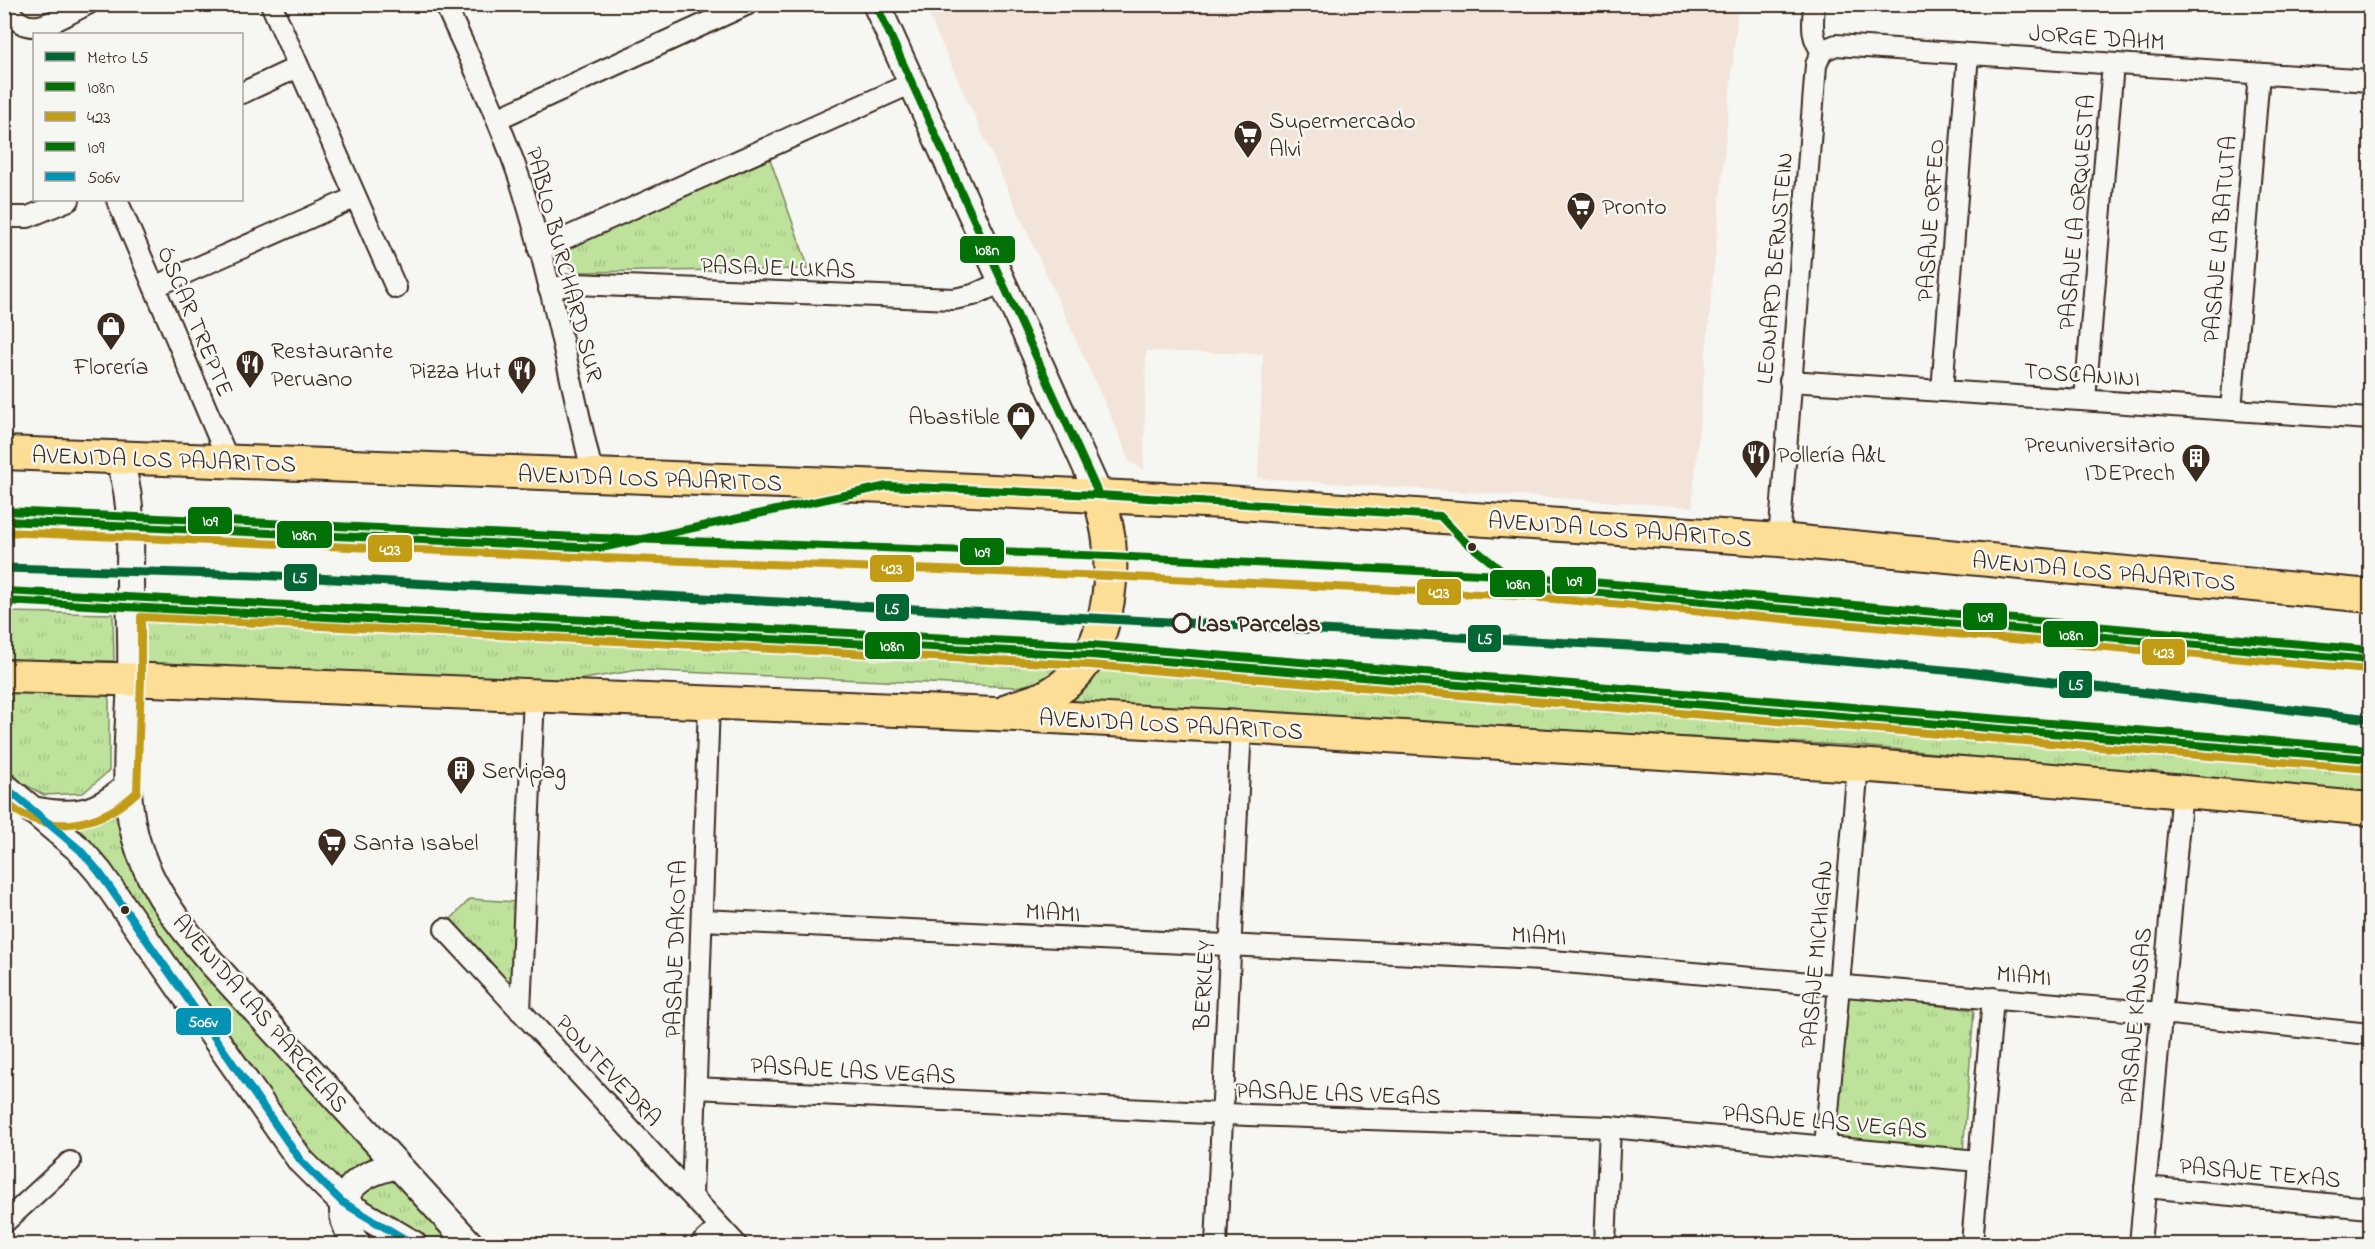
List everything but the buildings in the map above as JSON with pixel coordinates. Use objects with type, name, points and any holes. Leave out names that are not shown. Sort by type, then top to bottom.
[{"type":"main road","name":"AVENIDA LOS PAJARITOS","points":[[4,453],[1100,495],[1779,540],[2370,596]]},
{"type":"main road","points":[[995,714],[1039,699],[1061,686],[1085,664],[1098,640],[1107,604],[1109,554],[1109,541],[1100,495]]},
{"type":"main road","name":"AVENIDA LOS PAJARITOS","points":[[4,676],[131,679],[995,714],[1241,727],[1858,765],[2370,809]]},
{"type":"street","points":[[6,4],[11,15],[22,26],[42,30],[88,4]]},
{"type":"street","points":[[271,4],[396,288]]},
{"type":"street","name":"PABLO BURCHARD SUR","points":[[445,4],[497,119],[519,180],[549,289],[593,476]]},
{"type":"street","points":[[497,119],[747,4]]},
{"type":"street","points":[[876,4],[1100,495]]},
{"type":"street","points":[[1814,4],[1813,33],[1822,51]]},
{"type":"street","name":"JORGE DAHM","points":[[1822,51],[1836,45],[2370,81]]},
{"type":"street","name":"LEONARD BERNSTEIN","points":[[1779,540],[1816,65],[1822,51]]},
{"type":"street","name":"PASAJE ORFEO","points":[[1942,391],[1968,54]]},
{"type":"street","name":"PASAJE LA ORQUESTA","points":[[2085,400],[2114,64]]},
{"type":"street","points":[[243,93],[298,68]]},
{"type":"street","name":"PASAJE LA BATUTA","points":[[2231,410],[2259,74]]},
{"type":"street","points":[[539,250],[912,83]]},
{"type":"street","points":[[154,286],[356,197]]},
{"type":"street","points":[[4,217],[28,217],[67,201]]},
{"type":"street","name":"ÓSCAR TREPTE","points":[[117,201],[229,462]]},
{"type":"street","name":"PASAJE LUKAS","points":[[549,289],[575,284],[954,299],[974,295],[1002,282]]},
{"type":"street","name":"TOSCANINI","points":[[1790,381],[2370,419]]},
{"type":"street","name":"AVENIDA LAS PARCELAS","points":[[118,458],[129,491],[131,679],[126,760],[133,827],[139,851],[149,875],[174,917],[212,963],[470,1245]]},
{"type":"street","points":[[520,1011],[534,696]]},
{"type":"street","name":"PASAJE DAKOTA","points":[[692,1196],[709,703]]},
{"type":"street","name":"BERKLEY","points":[[1216,1245],[1241,727]]},
{"type":"street","name":"PASAJE MICHIGAN","points":[[1825,1147],[1858,765]]},
{"type":"street","name":"AVENIDA LAS PARCELAS","points":[[4,786],[80,850],[99,872],[301,1161],[342,1202],[413,1245]]},
{"type":"street","points":[[31,810],[74,815],[108,802],[128,786]]},
{"type":"street","name":"PASAJE KANSAS","points":[[2140,1245],[2181,791]]},
{"type":"street","name":"MIAMI","points":[[702,920],[1541,960],[1839,984],[2370,1034]]},
{"type":"street","name":"PONTEVEDRA","points":[[445,929],[736,1245]]},
{"type":"street","points":[[1972,1245],[1993,998]]},
{"type":"street","name":"PASAJE LAS VEGAS","points":[[696,1088],[1222,1114],[1610,1127],[1978,1161]]},
{"type":"street","points":[[1605,1245],[1610,1127]]},
{"type":"street","points":[[4,1223],[70,1162]]},
{"type":"street","points":[[357,1245],[344,1221],[342,1202],[347,1193],[363,1177],[397,1166]]},
{"type":"street","name":"PASAJE TEXAS","points":[[2145,1187],[2370,1208]]},
{"type":"street","points":[[701,1245],[720,1227]]},
{"type":"shaded area","points":[[924,5],[1738,5],[1692,507],[1258,478],[1263,354],[1146,351],[1144,470],[1129,461],[1118,432]]},
{"type":"green space","points":[[770,159],[809,269],[575,272],[556,253]]},
{"type":"green space","points":[[5,612],[113,614],[114,661],[5,660]]},
{"type":"green space","points":[[145,620],[1062,665],[1048,680],[1016,687],[638,670],[547,685],[145,663]]},
{"type":"green space","points":[[1100,670],[1682,710],[2370,770],[2370,794],[1861,746],[1054,704],[1086,686]]},
{"type":"green space","points":[[4,693],[109,694],[109,771],[83,793],[44,795],[22,783],[5,765]]},
{"type":"green space","points":[[120,805],[126,844],[460,1244],[428,1244],[315,1165],[74,825]]},
{"type":"green space","points":[[470,899],[516,902],[514,991],[451,919]]},
{"type":"green space","points":[[1849,995],[1974,1010],[1963,1152],[1830,1141]]},
{"type":"metro line","name":"L5","points":[[4,568],[257,575],[1727,651],[1967,672],[2370,719]]},
{"type":"transit line","name":"I08n","points":[[876,4],[1099,495]]},
{"type":"transit line","name":"I08n","points":[[4,521],[601,548],[887,486],[1099,495],[1440,516],[1461,538],[1521,586],[2370,660]]},
{"type":"transit line","name":"I09","points":[[4,511],[601,538],[1110,556],[1522,576],[2370,650]]},
{"type":"transit line","name":"423","points":[[4,532],[601,558],[1109,576],[1520,596],[2369,670]]},
{"type":"transit line","name":"I09","points":[[4,591],[1092,645],[2370,749]]},
{"type":"transit line","name":"I08n","points":[[4,601],[1091,655],[2370,759]]},
{"type":"transit line","name":"423","points":[[4,801],[20,813],[37,820],[54,824],[72,824],[106,814],[137,792],[141,617],[1090,665],[2369,769]]},
{"type":"transit line","name":"506v","points":[[4,786],[80,850],[99,872],[301,1161],[342,1202],[413,1244]]},
{"type":"place","name":"Supermercado Alvi","points":[[1248,160]]},
{"type":"place","name":"Pronto","points":[[1581,232]]},
{"type":"place","name":"Florería","points":[[111,352]]},
{"type":"place","name":"Restaurante Peruano","points":[[250,390]]},
{"type":"place","name":"Pizza Hut","points":[[522,396]]},
{"type":"place","name":"Abastible","points":[[1021,442]]},
{"type":"place","name":"Pollería A&L","points":[[1756,480]]},
{"type":"place","name":"Preuniversitario IDEPrech","points":[[2196,484]]},
{"type":"place","name":"Las Parcelas","points":[[1182,623]]},
{"type":"place","name":"Servipag","points":[[461,796]]},
{"type":"place","name":"Santa Isabel","points":[[332,868]]}]
